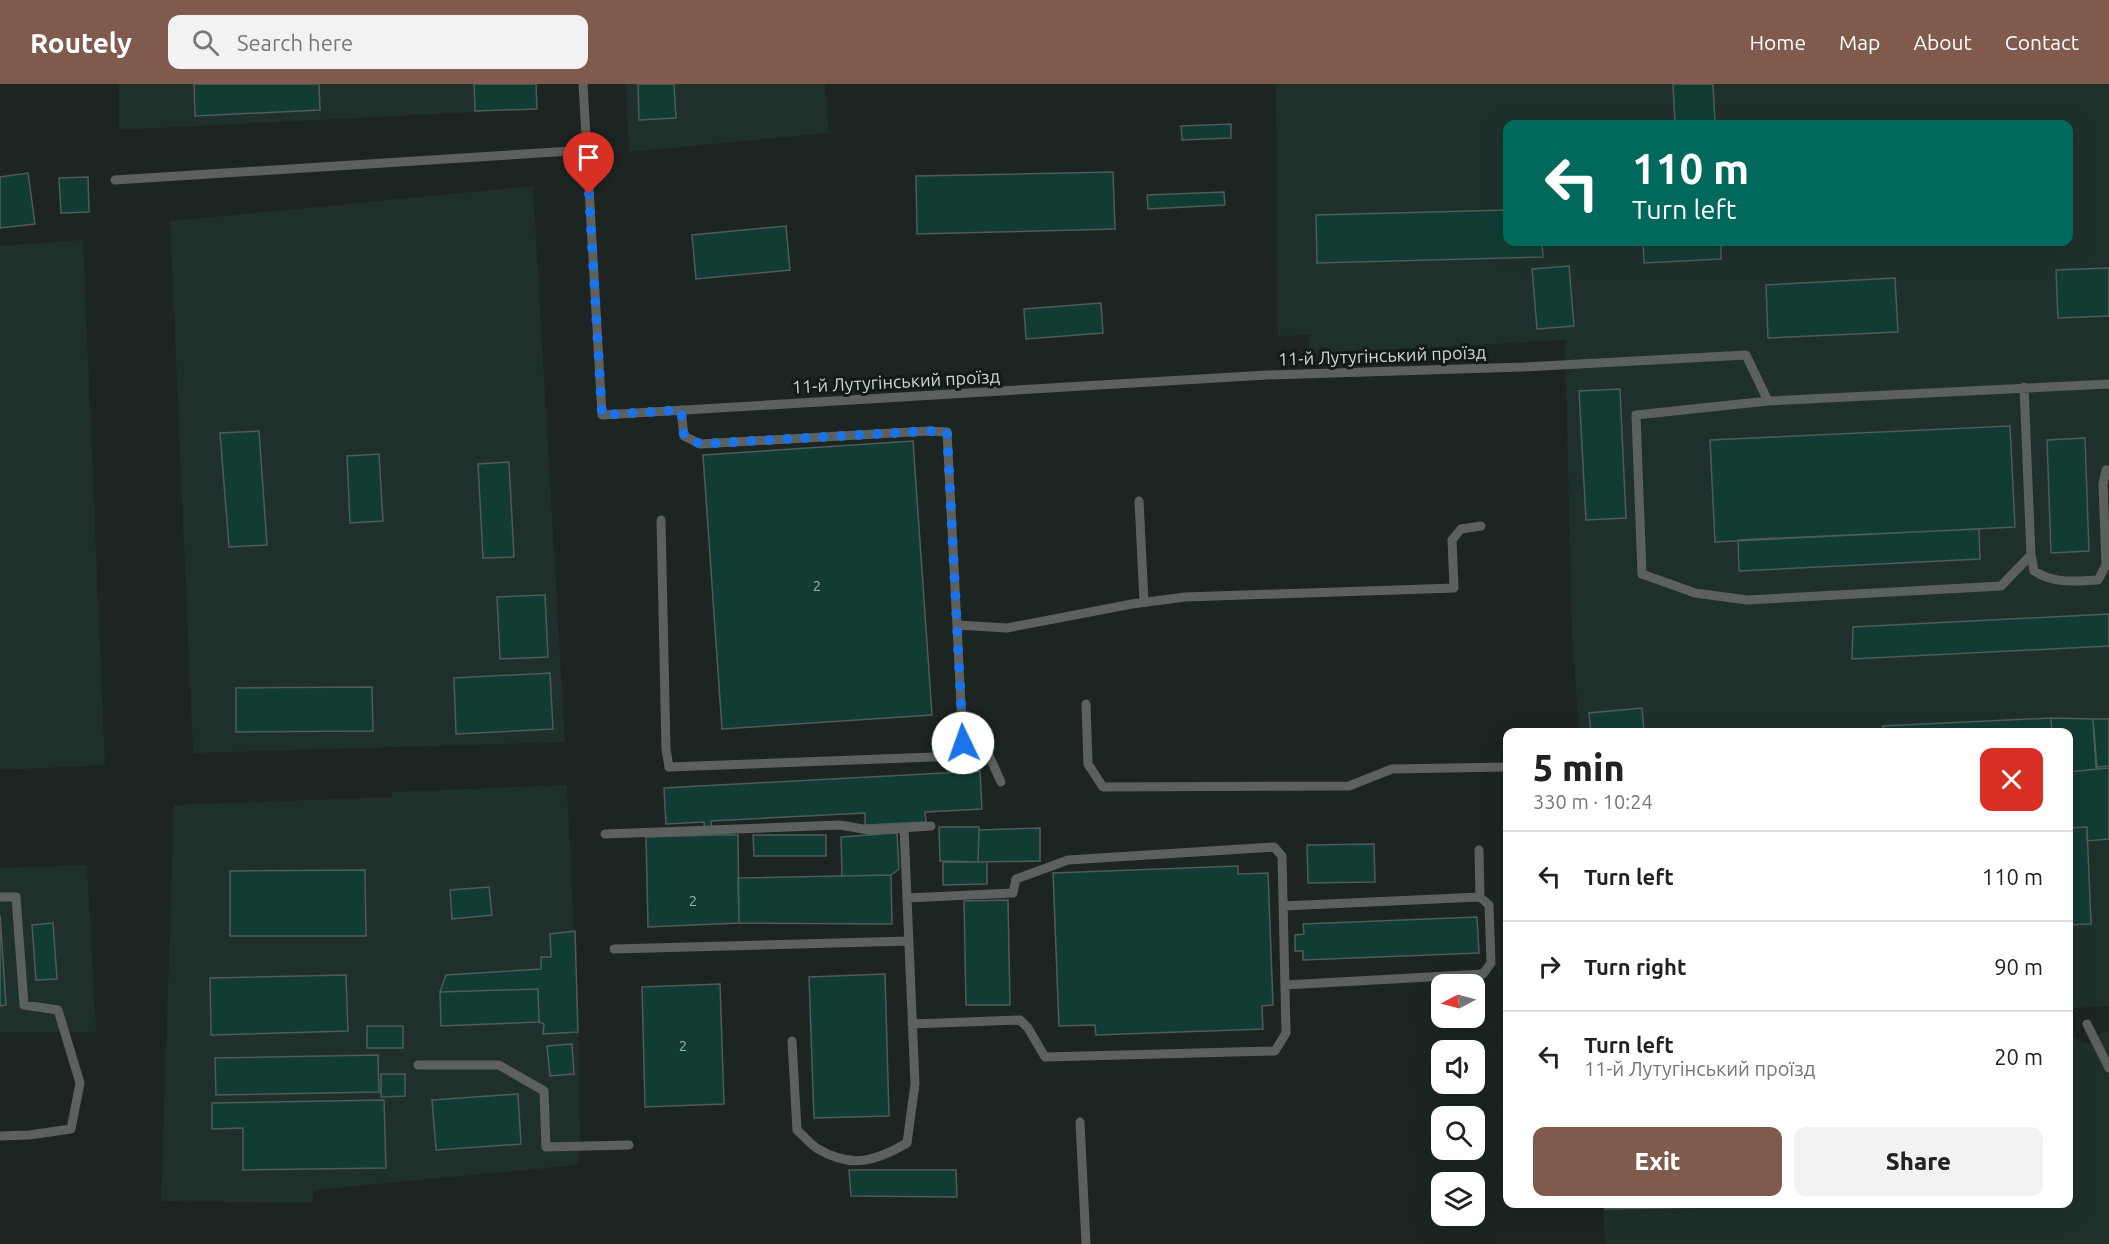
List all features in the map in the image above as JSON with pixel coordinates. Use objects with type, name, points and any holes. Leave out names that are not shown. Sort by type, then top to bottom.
[{"type":"lane","name":"11-й Лутугінський проїзд","points":[[583,84],[602,415],[1267,375],[1523,367],[1746,355],[1768,401]]},
{"type":"lane","points":[[115,180],[587,150]]},
{"type":"lane","points":[[2031,555],[2001,586],[1747,600],[1695,592],[1642,574],[1636,415],[1768,401],[2109,384]]},
{"type":"lane","points":[[2024,387],[2031,555],[2034,571],[2045,578],[2064,582],[2098,580],[2106,565],[2103,484],[2106,470],[2109,470]]},
{"type":"lane","points":[[661,520],[666,749],[669,767],[959,756],[963,743],[947,432],[928,431],[700,444],[684,436],[681,410]]},
{"type":"lane","points":[[1139,501],[1144,602]]},
{"type":"lane","points":[[957,625],[1007,628],[1144,602],[1185,597],[1454,588],[1452,540],[1461,529],[1480,526]]},
{"type":"lane","points":[[1086,704],[1088,764],[1103,787],[1349,786],[1392,769],[1503,766]]},
{"type":"lane","points":[[963,743],[987,751],[1001,782]]},
{"type":"lane","points":[[604,834],[840,825],[869,830],[931,826]]},
{"type":"lane","points":[[792,1041],[797,1130],[818,1149],[851,1162],[884,1156],[907,1143],[915,1084],[904,828]]},
{"type":"lane","points":[[907,898],[1013,893],[1016,879],[1068,860],[1274,847],[1282,856],[1286,1033],[1275,1051],[1045,1057],[1028,1028],[1020,1020],[912,1024]]},
{"type":"lane","points":[[1479,850],[1480,897]]},
{"type":"lane","points":[[0,897],[15,897],[24,1005],[58,1010],[80,1083],[71,1129],[29,1135],[0,1136]]},
{"type":"lane","points":[[1283,906],[1480,897],[1489,905],[1491,963],[1483,974],[1285,985]]},
{"type":"lane","points":[[614,949],[909,941]]},
{"type":"lane","points":[[2087,1024],[2109,1068]]},
{"type":"lane","points":[[418,1065],[499,1065],[544,1091],[546,1147],[629,1144]]},
{"type":"lane","points":[[1080,1122],[1086,1244]]},
{"type":"shaded area","points":[[119,84],[537,84],[537,109],[119,130]]},
{"type":"shaded area","points":[[626,84],[825,84],[829,133],[629,152]]},
{"type":"shaded area","points":[[1276,84],[2109,84],[2109,1006],[2073,1008],[2073,728],[1579,728],[1572,635],[1565,340],[1309,354],[1309,335],[1278,336]]},
{"type":"shaded area","points":[[533,186],[565,742],[193,753],[170,221]]},
{"type":"shaded area","points":[[83,240],[105,765],[0,770],[0,246]]},
{"type":"shaded area","points":[[567,785],[578,1021],[580,1136],[578,1165],[314,1190],[312,1203],[161,1201],[174,805],[392,797],[392,792]]},
{"type":"shaded area","points":[[87,865],[96,1032],[0,1032],[0,868]]},
{"type":"shaded area","points":[[2102,1032],[2109,1032],[2109,1244],[1605,1244],[1603,1208],[2073,1208],[2073,1037],[2088,1044]]},
{"type":"building","points":[[194,84],[319,84],[320,110],[195,116]]},
{"type":"building","points":[[474,84],[536,84],[537,109],[475,111]]},
{"type":"building","points":[[638,84],[674,84],[676,118],[639,120]]},
{"type":"building","points":[[1673,84],[1713,84],[1715,120],[1675,120]]},
{"type":"building","points":[[1231,124],[1231,138],[1182,140],[1181,126]]},
{"type":"building","points":[[1113,172],[1115,229],[917,234],[916,176]]},
{"type":"building","points":[[28,173],[35,224],[0,228],[0,177]]},
{"type":"building","points":[[88,177],[89,212],[61,213],[59,178]]},
{"type":"building","points":[[1224,192],[1225,205],[1148,209],[1147,195]]},
{"type":"building","points":[[1503,210],[1503,246],[1542,246],[1543,257],[1317,263],[1316,215]]},
{"type":"building","points":[[786,226],[790,270],[696,279],[692,235]]},
{"type":"building","points":[[1643,246],[1721,246],[1721,259],[1644,263]]},
{"type":"building","points":[[1569,266],[1574,326],[1537,329],[1532,269]]},
{"type":"building","points":[[2109,268],[2109,316],[2058,318],[2056,270]]},
{"type":"building","points":[[1895,278],[1898,332],[1768,338],[1766,285]]},
{"type":"building","points":[[1101,303],[1103,333],[1026,339],[1024,309]]},
{"type":"building","points":[[1620,389],[1626,518],[1586,520],[1579,391]]},
{"type":"building","points":[[2010,426],[2015,527],[1715,542],[1710,440]]},
{"type":"building","points":[[259,431],[267,545],[229,547],[220,433]]},
{"type":"building","points":[[2085,438],[2089,551],[2051,553],[2047,440]]},
{"type":"building","points":[[913,441],[932,715],[722,729],[703,455]]},
{"type":"building","points":[[379,454],[383,521],[350,523],[347,456]]},
{"type":"building","points":[[509,462],[514,557],[483,558],[478,464]]},
{"type":"building","points":[[1979,529],[1980,559],[1739,571],[1738,540]]},
{"type":"building","points":[[545,595],[548,657],[500,659],[497,597]]},
{"type":"building","points":[[2109,614],[2109,646],[1852,659],[1853,627]]},
{"type":"building","points":[[550,673],[553,729],[456,734],[454,678]]},
{"type":"building","points":[[372,687],[373,731],[236,732],[236,688]]},
{"type":"building","points":[[1642,708],[1644,728],[1591,728],[1589,713]]},
{"type":"building","points":[[2051,718],[2052,728],[1883,728],[1883,726]]},
{"type":"building","points":[[2051,718],[2093,719],[2097,769],[2073,771],[2073,728],[2052,728]]},
{"type":"building","points":[[2093,719],[2109,719],[2109,766],[2096,767]]},
{"type":"building","points":[[2109,768],[2109,839],[2087,841],[2087,827],[2073,828],[2073,772]]},
{"type":"building","points":[[980,771],[982,809],[925,812],[926,822],[865,825],[865,813],[711,821],[712,835],[705,835],[704,822],[666,824],[664,788]]},
{"type":"building","points":[[939,827],[979,827],[978,862],[940,861]]},
{"type":"building","points":[[2087,827],[2091,924],[2073,925],[2073,828]]},
{"type":"building","points":[[1040,828],[1040,861],[978,862],[979,830]]},
{"type":"building","points":[[897,833],[899,869],[891,875],[842,876],[841,837]]},
{"type":"building","points":[[738,835],[739,923],[648,927],[646,837]]},
{"type":"building","points":[[753,835],[826,835],[826,856],[754,856]]},
{"type":"building","points":[[1374,844],[1375,882],[1308,883],[1307,845]]},
{"type":"building","points":[[943,862],[987,862],[987,884],[943,885]]},
{"type":"building","points":[[1238,866],[1238,874],[1268,873],[1273,1005],[1262,1006],[1263,1029],[1096,1035],[1095,1025],[1059,1026],[1053,873]]},
{"type":"building","points":[[365,870],[366,936],[230,936],[230,871]]},
{"type":"building","points":[[891,875],[892,924],[739,923],[738,878]]},
{"type":"building","points":[[489,887],[492,915],[452,919],[450,890]]},
{"type":"building","points":[[1008,900],[1010,1005],[966,1005],[964,901]]},
{"type":"building","points":[[0,915],[6,1005],[0,1006]]},
{"type":"building","points":[[1477,917],[1479,953],[1303,960],[1303,951],[1295,951],[1295,935],[1304,934],[1303,924]]},
{"type":"building","points":[[53,923],[57,979],[36,980],[32,925]]},
{"type":"building","points":[[575,931],[578,1032],[543,1034],[544,1024],[539,1022],[538,989],[440,992],[446,975],[541,969],[541,957],[551,957],[550,934]]},
{"type":"building","points":[[885,974],[889,1116],[814,1118],[809,977]]},
{"type":"building","points":[[346,975],[348,1031],[211,1035],[210,978]]},
{"type":"building","points":[[720,984],[724,1104],[645,1107],[642,987]]},
{"type":"building","points":[[538,989],[539,1022],[441,1026],[440,992]]},
{"type":"building","points":[[367,1026],[403,1026],[403,1048],[367,1048]]},
{"type":"building","points":[[572,1044],[574,1074],[550,1076],[547,1046]]},
{"type":"building","points":[[378,1055],[379,1092],[216,1095],[215,1058]]},
{"type":"building","points":[[381,1074],[405,1074],[405,1096],[381,1097]]},
{"type":"building","points":[[518,1094],[521,1144],[436,1150],[432,1100]]},
{"type":"building","points":[[384,1100],[386,1168],[243,1170],[243,1128],[212,1129],[212,1103]]},
{"type":"building","points":[[849,1170],[956,1170],[957,1197],[851,1196]]},
{"type":"building","points":[[1605,1208],[1660,1208],[1605,1209]]},
{"type":"route","points":[[589,194],[602,415],[681,410],[684,436],[700,444],[928,431],[947,432],[963,743]]}]
